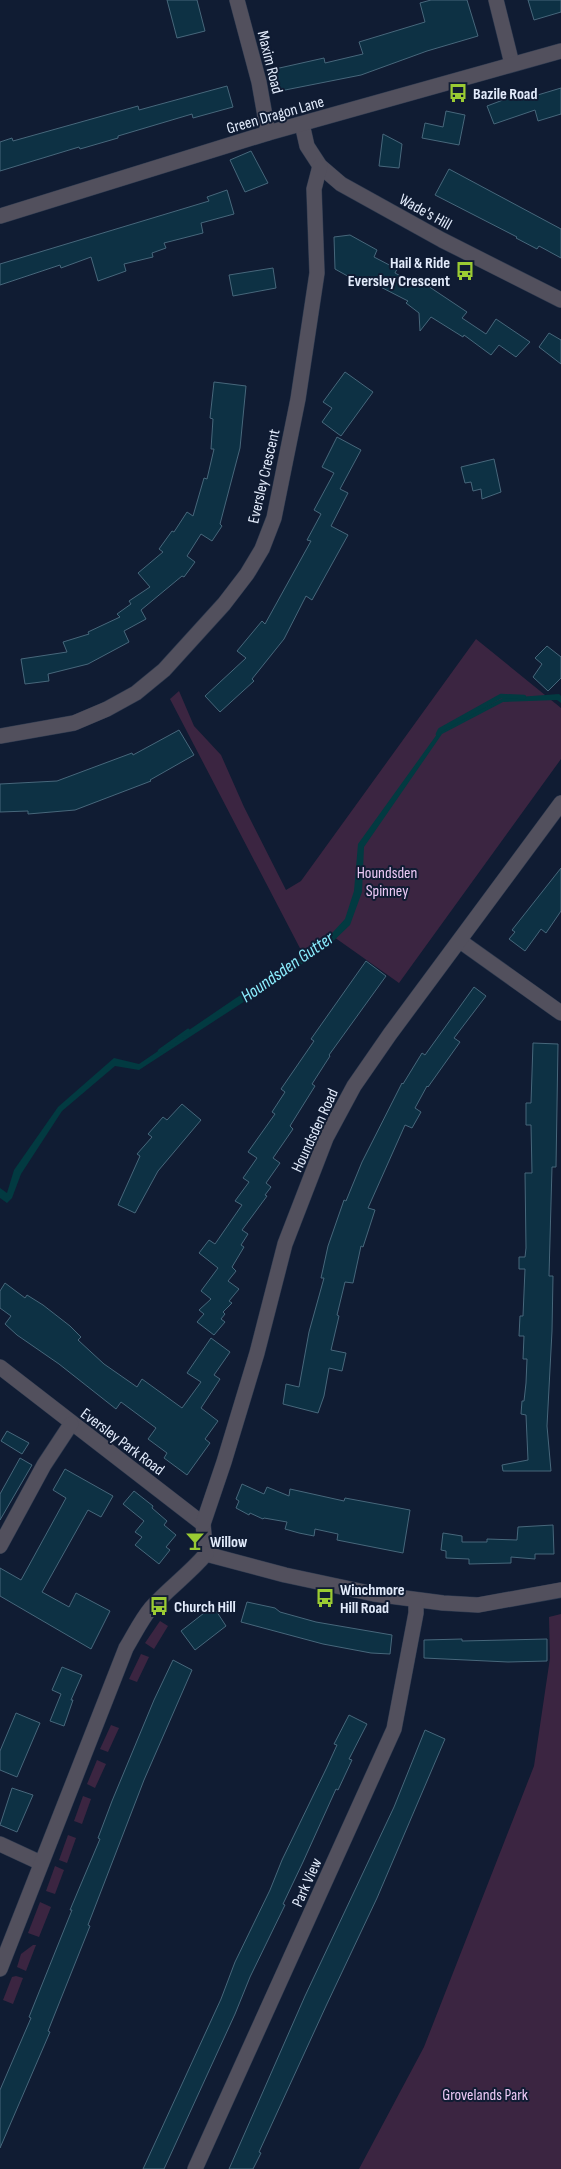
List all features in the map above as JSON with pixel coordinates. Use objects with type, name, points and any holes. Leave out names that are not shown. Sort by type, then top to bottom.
[{"type":"street","name":"Maxim Road","points":[[237,0],[259,82],[268,133]]},
{"type":"street","points":[[496,0],[512,64]]},
{"type":"street","name":"Green Dragon Lane","points":[[0,216],[268,133],[561,51]]},
{"type":"street","name":"Wade's Hill","points":[[302,124],[307,146],[320,166],[341,184],[442,240],[561,300]]},
{"type":"street","name":"Eversley Crescent","points":[[0,736],[74,723],[108,709],[136,693],[164,670],[224,604],[247,574],[262,549],[274,518],[300,389],[317,273],[314,189],[320,166]]},
{"type":"street","name":"Houndsden Road","points":[[203,1524],[257,1352],[285,1244],[326,1138],[354,1086],[390,1034],[561,803]]},
{"type":"street","points":[[460,941],[561,1013]]},
{"type":"street","name":"Eversley Park Road","points":[[0,1367],[71,1424],[203,1524]]},
{"type":"street","points":[[0,1546],[44,1465],[71,1424]]},
{"type":"street","points":[[0,1969],[126,1648],[150,1609],[164,1594],[190,1572],[206,1554],[203,1524]]},
{"type":"street","points":[[206,1554],[285,1575],[374,1594],[416,1600],[478,1605],[561,1590]]},
{"type":"street","name":"Park View","points":[[195,2169],[394,1729],[416,1613],[416,1600]]},
{"type":"street","points":[[0,1844],[41,1863]]},
{"type":"green space","name":"Houndsden Spinney","points":[[476,639],[561,708],[561,759],[399,983],[334,937],[303,954],[170,699],[179,691],[194,726],[221,755],[244,807],[286,890],[301,881]]},
{"type":"green space","name":"Grovelands Park","points":[[561,1614],[561,2169],[359,2169],[424,2047],[534,1766],[550,1658],[549,1617]]},
{"type":"green space","points":[[160,1621],[168,1626],[154,1649],[145,1643]]},
{"type":"green space","points":[[141,1654],[149,1657],[137,1682],[129,1679]]},
{"type":"green space","points":[[111,1725],[119,1728],[108,1752],[100,1749]]},
{"type":"green space","points":[[97,1760],[106,1764],[95,1788],[87,1784]]},
{"type":"green space","points":[[83,1796],[91,1799],[82,1824],[74,1821]]},
{"type":"green space","points":[[68,1835],[76,1838],[67,1863],[59,1860]]},
{"type":"green space","points":[[55,1866],[64,1870],[55,1894],[46,1891]]},
{"type":"green space","points":[[40,1902],[51,1907],[39,1937],[28,1933]]},
{"type":"green space","points":[[33,1945],[36,1945],[26,1971],[17,1967],[21,1954]]},
{"type":"green space","points":[[12,1977],[23,1978],[13,2004],[3,2000]]},
{"type":"water","points":[[559,694],[561,696],[561,703],[557,700],[503,702],[442,734],[364,847],[362,892],[350,925],[325,949],[139,1070],[115,1066],[62,1111],[21,1174],[12,1198],[7,1203],[0,1198],[0,1188],[7,1193],[14,1170],[58,1107],[114,1058],[139,1064],[236,998],[321,945],[345,919],[354,891],[358,844],[440,730],[503,698]]},
{"type":"building","points":[[167,0],[197,0],[205,31],[177,38]]},
{"type":"building","points":[[431,0],[467,0],[478,36],[427,51],[361,75],[280,91],[275,69],[324,58],[325,63],[363,54],[359,42],[425,22],[420,3]]},
{"type":"building","points":[[528,0],[561,0],[561,12],[534,20]]},
{"type":"building","points":[[227,86],[233,107],[193,118],[192,114],[118,136],[118,138],[80,149],[79,147],[0,171],[0,142],[12,138],[13,141],[138,106],[139,110]]},
{"type":"building","points":[[561,88],[561,114],[538,121],[535,110],[494,124],[487,106],[519,94],[521,100]]},
{"type":"building","points":[[446,111],[465,115],[459,145],[422,138],[425,123],[443,127]]},
{"type":"building","points":[[383,134],[402,144],[399,168],[379,166]]},
{"type":"building","points":[[251,151],[268,183],[245,192],[230,160]]},
{"type":"building","points":[[449,169],[561,229],[561,258],[539,246],[537,249],[435,195]]},
{"type":"building","points":[[227,190],[234,214],[201,223],[203,233],[164,243],[166,248],[152,253],[153,257],[124,264],[126,271],[98,281],[91,257],[61,268],[60,265],[0,285],[0,264],[209,201],[207,197]]},
{"type":"building","points":[[350,235],[377,250],[374,257],[397,269],[395,273],[419,286],[422,282],[467,312],[462,318],[486,334],[496,319],[530,342],[516,357],[499,345],[491,355],[464,335],[463,337],[431,317],[420,331],[419,313],[406,303],[408,301],[363,278],[360,283],[335,269],[334,237]]},
{"type":"building","points":[[273,268],[276,288],[233,296],[229,275]]},
{"type":"building","points":[[549,333],[561,340],[561,364],[539,347]]},
{"type":"building","points":[[345,372],[373,392],[341,436],[322,422],[332,408],[323,402]]},
{"type":"building","points":[[214,382],[246,386],[240,448],[220,524],[222,526],[212,541],[201,534],[187,556],[195,562],[184,577],[182,576],[141,610],[146,619],[124,631],[129,642],[88,664],[48,674],[49,681],[25,684],[21,659],[67,652],[63,642],[89,634],[88,632],[120,617],[117,614],[131,604],[129,601],[150,587],[138,573],[163,552],[159,549],[172,531],[174,532],[187,512],[193,516],[204,478],[207,479],[214,449],[211,449],[213,419],[210,418]]},
{"type":"building","points":[[337,437],[361,450],[340,489],[348,493],[331,526],[348,535],[312,600],[306,596],[284,639],[252,679],[254,681],[220,712],[205,696],[246,658],[237,651],[262,621],[265,624],[311,541],[307,540],[321,514],[314,510],[334,473],[322,467]]},
{"type":"building","points":[[494,459],[501,492],[482,499],[481,489],[473,491],[471,482],[465,483],[461,467]]},
{"type":"building","points":[[547,646],[561,657],[561,678],[548,691],[533,677],[542,664],[535,658]]},
{"type":"building","points":[[179,730],[194,755],[151,781],[75,810],[28,814],[28,811],[0,812],[0,784],[57,781],[132,753],[133,755]]},
{"type":"building","points":[[561,868],[561,911],[546,933],[541,929],[525,951],[509,939],[515,932],[512,930]]},
{"type":"building","points":[[366,961],[386,976],[329,1055],[312,1084],[315,1086],[290,1126],[293,1129],[273,1158],[280,1163],[266,1183],[271,1187],[265,1195],[267,1196],[242,1230],[248,1234],[241,1245],[244,1247],[232,1267],[236,1271],[228,1281],[239,1289],[229,1301],[232,1303],[223,1312],[225,1314],[221,1319],[225,1322],[214,1335],[197,1322],[204,1314],[199,1310],[211,1299],[201,1291],[218,1268],[199,1253],[209,1240],[215,1244],[242,1205],[235,1201],[249,1182],[243,1178],[257,1158],[248,1152],[275,1114],[272,1112],[285,1092],[281,1089],[314,1041],[311,1039]]},
{"type":"building","points":[[474,987],[486,996],[454,1038],[460,1042],[427,1086],[415,1108],[421,1112],[412,1128],[405,1125],[368,1208],[375,1210],[363,1247],[361,1246],[353,1283],[345,1282],[331,1350],[346,1353],[342,1371],[329,1368],[324,1396],[318,1413],[283,1404],[286,1384],[299,1387],[309,1332],[324,1278],[321,1278],[328,1246],[344,1200],[346,1201],[362,1162],[402,1083],[422,1053],[425,1055]]},
{"type":"building","points":[[533,1043],[558,1044],[556,1167],[552,1167],[549,1276],[553,1276],[547,1426],[551,1471],[503,1471],[502,1465],[528,1460],[526,1415],[521,1414],[526,1383],[527,1359],[523,1359],[524,1336],[519,1336],[520,1316],[523,1316],[525,1269],[519,1269],[519,1257],[525,1257],[526,1248],[525,1173],[532,1173],[531,1125],[526,1125],[526,1103],[531,1103]]},
{"type":"building","points":[[182,1104],[201,1120],[158,1171],[135,1213],[118,1205],[140,1156],[137,1154],[152,1137],[148,1134],[163,1117],[167,1120]]},
{"type":"building","points":[[5,1283],[25,1298],[27,1295],[43,1305],[70,1326],[81,1337],[78,1340],[104,1364],[137,1387],[142,1379],[182,1408],[201,1382],[187,1373],[211,1338],[230,1352],[214,1375],[220,1379],[201,1408],[218,1421],[205,1439],[210,1443],[187,1475],[164,1458],[167,1453],[148,1439],[156,1428],[121,1402],[116,1409],[5,1324],[11,1316],[0,1308],[0,1291]]},
{"type":"building","points":[[7,1431],[29,1443],[22,1454],[1,1441]]},
{"type":"building","points":[[20,1458],[32,1465],[0,1520],[0,1494]]},
{"type":"building","points":[[65,1469],[113,1496],[101,1517],[88,1510],[42,1592],[69,1607],[76,1593],[110,1611],[91,1649],[0,1596],[0,1568],[21,1580],[66,1498],[53,1490]]},
{"type":"building","points":[[242,1484],[264,1494],[267,1487],[289,1496],[290,1489],[344,1501],[345,1498],[410,1510],[403,1553],[337,1540],[338,1534],[315,1529],[314,1536],[299,1533],[285,1529],[287,1522],[263,1519],[250,1513],[249,1515],[236,1508],[239,1501],[236,1499]]},
{"type":"building","points":[[134,1491],[153,1506],[152,1508],[167,1521],[164,1525],[176,1535],[166,1547],[170,1550],[159,1564],[135,1545],[142,1537],[135,1532],[144,1521],[123,1504]]},
{"type":"building","points":[[553,1525],[554,1554],[535,1554],[535,1559],[511,1557],[511,1563],[469,1564],[469,1559],[446,1558],[446,1551],[441,1550],[443,1533],[462,1536],[462,1542],[487,1542],[487,1539],[517,1540],[518,1527]]},
{"type":"building","points":[[247,1602],[275,1608],[280,1612],[316,1622],[392,1635],[390,1654],[371,1653],[323,1644],[241,1622]]},
{"type":"building","points":[[213,1606],[226,1626],[195,1650],[181,1631]]},
{"type":"building","points":[[462,1639],[462,1641],[547,1639],[547,1661],[508,1662],[424,1658],[424,1640]]},
{"type":"building","points":[[173,1660],[192,1670],[144,1780],[88,1925],[90,1926],[48,2031],[50,2032],[0,2148],[0,2090],[31,2018],[29,2017],[72,1910],[70,1910],[100,1839],[98,1838],[112,1801],[154,1700]]},
{"type":"building","points":[[62,1667],[82,1675],[71,1700],[73,1700],[64,1726],[50,1721],[61,1694],[52,1690]]},
{"type":"building","points":[[16,1713],[40,1723],[17,1777],[0,1770],[0,1751]]},
{"type":"building","points":[[349,1715],[367,1724],[349,1759],[352,1760],[338,1790],[336,1789],[283,1904],[285,1905],[250,1977],[164,2169],[143,2169],[221,1999],[235,1962],[327,1767],[337,1745],[334,1744]]},
{"type":"building","points":[[425,1730],[445,1739],[377,1898],[259,2152],[261,2153],[253,2169],[229,2169],[305,1996],[394,1807]]},
{"type":"building","points":[[12,1788],[33,1795],[17,1832],[0,1825]]},
{"type":"waterway","name":"Houndsden Gutter","points":[[438,734],[440,730],[501,696],[524,697]]},
{"type":"waterway","name":"Houndsden Gutter","points":[[160,1051],[188,1031]]},
{"type":"place","name":"Bazile Road","points":[[458,93]]},
{"type":"place","name":"Hail & Ride Eversley Crescent","points":[[465,271]]},
{"type":"place","name":"Willow","points":[[195,1541]]},
{"type":"place","name":"Winchmore Hill Road","points":[[325,1598]]},
{"type":"place","name":"Church Hill","points":[[159,1606]]}]
